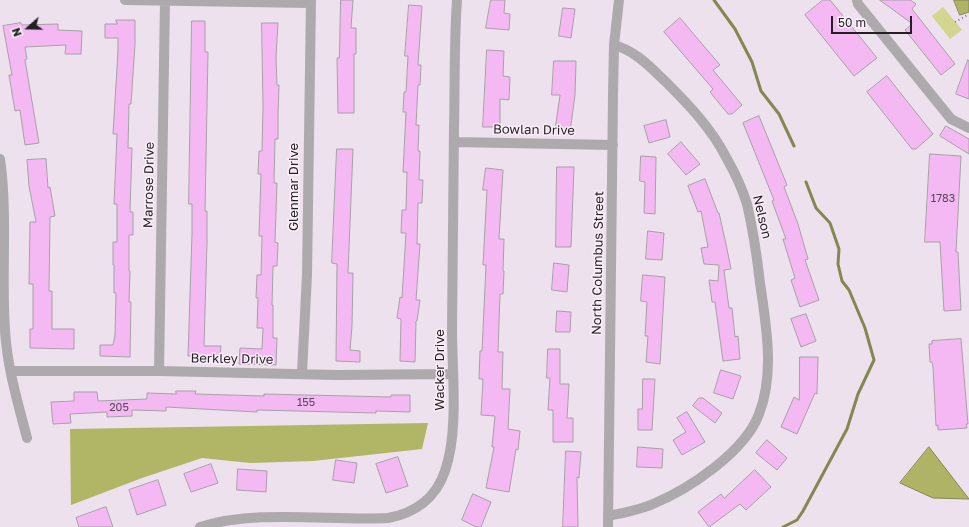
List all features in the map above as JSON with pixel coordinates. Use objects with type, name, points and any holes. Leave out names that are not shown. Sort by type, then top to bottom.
[{"type":"street","points":[[125,0],[311,1]]},
{"type":"street","name":"Marrose Drive","points":[[159,371],[165,0]]},
{"type":"street","name":"Wacker Drive","points":[[200,527],[231,520],[263,518],[388,518],[403,515],[417,509],[429,499],[438,486],[449,457],[453,417],[454,142],[457,0]]},
{"type":"street","name":"North Columbus Street","points":[[608,527],[614,46],[619,0]]},
{"type":"street","points":[[858,0],[858,4],[951,119],[969,128]]},
{"type":"street","name":"Glenmar Drive","points":[[302,373],[306,275],[311,1]]},
{"type":"street","name":"Nelson","points":[[608,516],[637,510],[666,498],[693,482],[742,442],[759,415],[764,397],[768,368],[765,320],[756,251],[746,202],[727,158],[700,117],[640,58],[627,49],[614,46]]},
{"type":"street","name":"Bowlan Drive","points":[[454,142],[613,144]]},
{"type":"street","points":[[0,159],[3,180],[5,331],[11,371],[27,438]]},
{"type":"street","name":"Berkley Drive","points":[[11,371],[452,374]]},
{"type":"path","points":[[955,22],[969,14]]},
{"type":"shaded area","points":[[954,0],[969,0],[969,12],[960,15]]},
{"type":"shaded area","points":[[943,7],[962,30],[950,39],[932,16]]},
{"type":"shaded area","points":[[428,423],[422,449],[313,461],[250,463],[202,458],[142,478],[71,505],[70,429]]},
{"type":"shaded area","points":[[929,447],[969,499],[933,498],[900,483]]},
{"type":"building","points":[[341,0],[353,0],[351,28],[356,28],[356,54],[354,54],[354,113],[338,113],[337,58],[339,58]]},
{"type":"building","points":[[491,0],[505,0],[504,13],[510,14],[509,30],[486,28]]},
{"type":"building","points":[[823,0],[830,0],[877,58],[854,76],[805,15]]},
{"type":"building","points":[[880,0],[910,0],[916,4],[912,9],[955,64],[941,75],[905,30],[912,24]]},
{"type":"building","points":[[409,5],[422,6],[418,65],[421,65],[420,85],[418,85],[416,125],[419,125],[419,180],[423,180],[422,203],[418,203],[417,244],[420,244],[416,300],[420,300],[416,321],[415,362],[400,361],[401,319],[397,318],[400,297],[402,298],[406,233],[401,233],[402,210],[406,210],[407,172],[403,172],[406,112],[403,112],[404,92],[406,92],[408,56],[405,56]]},
{"type":"building","points":[[563,8],[575,9],[571,38],[559,36]]},
{"type":"building","points":[[680,18],[720,65],[713,70],[742,105],[732,114],[728,114],[710,92],[713,89],[664,32]]},
{"type":"building","points":[[116,20],[135,20],[131,104],[129,104],[128,148],[132,148],[130,212],[133,212],[133,235],[129,235],[129,302],[131,302],[130,357],[100,356],[100,345],[113,345],[115,335],[116,293],[114,293],[113,242],[117,242],[117,204],[114,204],[117,134],[113,134],[118,38],[105,38],[105,24],[117,24]]},
{"type":"building","points":[[192,21],[205,21],[205,52],[208,52],[205,211],[207,211],[207,243],[204,346],[221,346],[220,356],[188,356],[192,234],[192,204],[189,204]]},
{"type":"building","points":[[21,23],[22,25],[58,24],[58,30],[82,31],[81,54],[65,54],[66,45],[25,47],[27,59],[25,60],[39,143],[25,145],[20,110],[15,111],[9,75],[12,75],[3,26]]},
{"type":"building","points":[[262,23],[278,23],[276,58],[277,85],[279,85],[278,139],[275,139],[274,183],[277,183],[275,242],[278,243],[277,266],[273,266],[272,305],[273,338],[277,338],[276,365],[239,364],[240,348],[262,349],[263,328],[257,328],[258,298],[256,298],[257,275],[261,275],[262,236],[259,236],[261,174],[258,174],[259,151],[262,151]]},
{"type":"building","points":[[487,50],[504,51],[503,76],[510,77],[509,100],[500,99],[500,127],[483,127]]},
{"type":"building","points":[[968,60],[969,61],[969,99],[956,94]]},
{"type":"building","points":[[554,61],[576,61],[575,95],[570,132],[555,130],[560,95],[552,95]]},
{"type":"building","points":[[887,76],[933,134],[916,149],[912,149],[867,92]]},
{"type":"building","points":[[759,116],[787,185],[784,187],[798,224],[808,259],[805,260],[819,300],[800,307],[791,280],[795,278],[783,239],[786,239],[772,201],[774,200],[743,123]]},
{"type":"building","points":[[666,120],[670,137],[649,143],[644,126]]},
{"type":"building","points":[[946,126],[969,139],[969,154],[940,136]]},
{"type":"building","points":[[681,142],[700,164],[686,175],[668,154]]},
{"type":"building","points":[[337,149],[353,149],[348,273],[353,273],[350,350],[360,351],[360,362],[336,361],[337,264],[332,263]]},
{"type":"building","points":[[930,154],[961,156],[956,252],[958,252],[961,310],[944,311],[940,242],[925,242]]},
{"type":"building","points":[[641,156],[656,157],[655,214],[644,213],[645,182],[640,181]]},
{"type":"building","points":[[46,159],[48,188],[50,187],[55,216],[50,217],[49,291],[52,291],[52,329],[74,329],[74,349],[30,348],[30,329],[33,329],[33,284],[29,284],[30,222],[36,222],[29,186],[27,160]]},
{"type":"building","points":[[557,167],[574,167],[571,247],[556,247]]},
{"type":"building","points":[[486,168],[503,170],[499,239],[504,239],[504,271],[503,294],[500,294],[498,352],[503,352],[502,389],[510,389],[508,429],[520,431],[518,450],[516,449],[509,492],[486,488],[494,447],[492,447],[495,416],[481,415],[483,379],[479,379],[480,351],[482,351],[486,265],[483,265],[487,190],[483,190]]},
{"type":"building","points":[[705,179],[719,213],[731,269],[724,270],[729,308],[732,308],[735,337],[738,336],[740,359],[723,361],[715,302],[712,302],[709,280],[718,281],[719,265],[704,264],[701,248],[708,247],[701,211],[698,212],[688,186]]},
{"type":"building","points":[[648,231],[664,233],[662,260],[646,259]]},
{"type":"building","points":[[554,263],[569,265],[567,292],[552,290]]},
{"type":"building","points":[[643,275],[665,277],[660,364],[646,362],[648,336],[645,336],[647,302],[641,301]]},
{"type":"building","points":[[557,311],[571,312],[570,332],[556,332]]},
{"type":"building","points":[[806,314],[816,341],[801,347],[791,319]]},
{"type":"building","points":[[961,339],[968,424],[966,424],[967,428],[938,430],[938,425],[936,426],[933,367],[932,362],[930,362],[929,344],[932,344],[932,341]]},
{"type":"building","points":[[548,349],[560,349],[560,384],[569,384],[567,418],[573,418],[573,442],[553,442],[553,410],[548,410],[550,378],[547,378]]},
{"type":"building","points":[[800,357],[818,357],[817,394],[815,393],[797,434],[781,427],[794,397],[799,400]]},
{"type":"building","points":[[721,370],[741,376],[733,399],[714,393]]},
{"type":"building","points":[[643,379],[655,379],[652,430],[638,430],[638,409],[642,409]]},
{"type":"building","points":[[176,391],[196,391],[195,394],[264,396],[264,394],[391,397],[391,395],[410,395],[410,412],[376,411],[376,413],[257,410],[257,412],[166,407],[166,411],[132,410],[132,416],[107,417],[107,412],[70,414],[71,423],[53,424],[51,402],[74,401],[74,392],[97,392],[98,401],[147,399],[147,393],[176,394]]},
{"type":"building","points":[[699,398],[703,398],[722,413],[715,423],[693,406]]},
{"type":"building","points":[[687,412],[705,442],[682,455],[673,440],[686,432],[677,418]]},
{"type":"building","points":[[767,440],[787,458],[777,470],[756,453]]},
{"type":"building","points":[[638,447],[663,449],[662,468],[637,467]]},
{"type":"building","points":[[566,451],[581,452],[579,478],[577,477],[578,527],[563,527]]},
{"type":"building","points":[[398,457],[408,486],[386,493],[376,464]]},
{"type":"building","points":[[336,460],[357,463],[354,483],[333,480]]},
{"type":"building","points":[[211,464],[218,483],[191,492],[184,474]]},
{"type":"building","points":[[238,469],[267,471],[266,492],[237,490]]},
{"type":"building","points":[[755,470],[771,487],[746,510],[740,504],[709,527],[698,512],[721,494],[724,498]]},
{"type":"building","points":[[158,480],[166,505],[137,515],[129,490]]},
{"type":"building","points":[[473,494],[491,502],[481,527],[476,527],[462,520]]},
{"type":"building","points":[[106,507],[113,527],[79,527],[76,518]]},
{"type":"waterway","points":[[714,0],[735,29],[752,62],[761,91],[779,114],[794,146]]},
{"type":"waterway","points":[[783,527],[797,520],[803,511],[847,429],[858,394],[874,360],[865,328],[849,290],[842,281],[838,264],[839,249],[830,223],[816,208],[806,182]]}]
